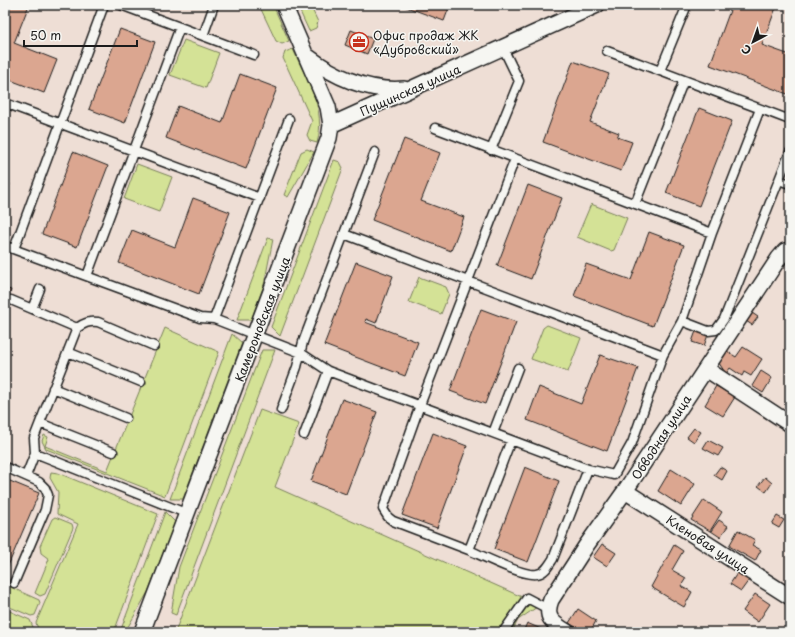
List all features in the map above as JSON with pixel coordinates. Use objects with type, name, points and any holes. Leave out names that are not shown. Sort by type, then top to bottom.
[{"type":"street","name":"Камероновская улица","points":[[142,632],[326,151],[331,125],[328,107],[284,5]]},
{"type":"street","name":"Пущинская улица","points":[[331,125],[597,5]]},
{"type":"street","points":[[307,56],[336,74],[369,88],[387,91],[412,89]]},
{"type":"street","name":"Обводная улица","points":[[548,609],[551,600],[577,559],[625,491],[779,258],[787,251]]},
{"type":"street","points":[[706,369],[790,424]]},
{"type":"street","name":"Кленовая улица","points":[[625,491],[790,597]]},
{"type":"street","points":[[548,609],[550,617],[561,628]]},
{"type":"lane","points":[[14,249],[104,5]]},
{"type":"lane","points":[[121,5],[254,55]]},
{"type":"lane","points":[[203,36],[214,5]]},
{"type":"lane","points":[[660,71],[687,5]]},
{"type":"lane","points":[[87,276],[180,27]]},
{"type":"lane","points":[[492,150],[519,81],[502,48]]},
{"type":"lane","points":[[607,51],[790,120]]},
{"type":"lane","points":[[635,204],[684,80]]},
{"type":"lane","points":[[5,103],[260,198]]},
{"type":"lane","points":[[5,246],[200,318],[214,319],[302,353],[328,370],[420,406],[588,469],[614,475],[632,443],[663,355],[682,321],[712,233],[760,109]]},
{"type":"lane","points":[[214,319],[289,119]]},
{"type":"lane","points":[[435,128],[712,233]]},
{"type":"lane","points":[[281,410],[302,353],[303,342],[375,152]]},
{"type":"lane","points":[[682,321],[708,331],[716,330],[724,319],[790,152]]},
{"type":"lane","points":[[515,158],[420,406],[383,509],[388,517],[393,521],[526,574],[538,574],[545,571],[553,559],[588,469]]},
{"type":"lane","points":[[779,180],[790,184]]},
{"type":"lane","points":[[344,234],[663,355]]},
{"type":"lane","points":[[32,309],[40,289]]},
{"type":"lane","points":[[11,300],[77,328]]},
{"type":"lane","points":[[26,476],[35,454],[34,438],[77,328],[83,323],[91,321],[98,322],[154,346]]},
{"type":"lane","points":[[68,352],[141,382]]},
{"type":"lane","points":[[493,433],[518,368]]},
{"type":"lane","points":[[304,435],[328,370]]},
{"type":"lane","points":[[53,388],[126,418]]},
{"type":"lane","points":[[40,422],[113,452]]},
{"type":"lane","points":[[469,550],[511,440]]},
{"type":"lane","points":[[35,454],[188,514]]},
{"type":"lane","points":[[5,467],[39,482],[45,488],[48,503],[14,583]]},
{"type":"lane","points":[[503,632],[527,598],[548,609]]},
{"type":"green space","points":[[259,5],[273,5],[289,41],[282,44],[276,41]]},
{"type":"green space","points":[[297,5],[310,5],[318,22],[316,28],[309,31]]},
{"type":"green space","points":[[184,40],[219,53],[206,88],[170,75]]},
{"type":"green space","points":[[293,49],[314,94],[319,118],[317,143],[310,141],[307,135],[312,121],[283,58],[285,52]]},
{"type":"green space","points":[[307,149],[314,152],[288,197],[284,195],[301,152]]},
{"type":"green space","points":[[334,160],[340,162],[343,168],[280,336],[271,327]]},
{"type":"green space","points":[[137,164],[172,177],[159,212],[124,199]]},
{"type":"green space","points":[[591,204],[627,218],[614,250],[611,251],[577,237]]},
{"type":"green space","points":[[268,238],[273,239],[264,285],[251,320],[237,320]]},
{"type":"green space","points":[[419,277],[446,287],[449,294],[441,314],[409,302]]},
{"type":"green space","points":[[547,325],[581,338],[568,372],[531,359],[543,328]]},
{"type":"green space","points":[[165,328],[219,352],[165,496],[46,449],[42,441],[44,435],[48,437],[45,446],[107,471]]},
{"type":"green space","points":[[232,334],[242,343],[183,499],[170,499]]},
{"type":"green space","points":[[262,350],[275,350],[176,615],[171,613],[179,567]]},
{"type":"green space","points":[[260,410],[299,424],[275,487],[540,605],[518,620],[512,632],[175,632]]},
{"type":"green space","points":[[51,472],[58,473],[158,514],[114,632],[39,632],[36,623],[78,524],[57,514],[58,492],[50,478]]},
{"type":"green space","points":[[165,512],[175,522],[148,592],[125,632],[120,632]]},
{"type":"green space","points":[[55,517],[72,524],[73,528],[45,594],[40,596],[35,593],[49,559],[41,553],[40,546],[52,519]]},
{"type":"green space","points":[[8,586],[39,600],[40,603],[35,615],[31,616],[5,605],[5,587]]},
{"type":"green space","points":[[5,609],[30,620],[35,632],[5,632]]},
{"type":"building","points":[[5,5],[29,5],[14,43],[57,60],[44,93],[5,78]]},
{"type":"building","points":[[401,5],[450,5],[444,21]]},
{"type":"building","points":[[732,5],[777,5],[762,45],[790,55],[790,95],[710,65]]},
{"type":"building","points":[[120,29],[155,42],[125,123],[89,109]]},
{"type":"building","name":"Офис продаж ЖК «Дубровский»","points":[[351,30],[373,39],[367,54],[345,45]]},
{"type":"building","points":[[573,61],[609,74],[590,122],[619,133],[617,137],[632,142],[621,171],[543,142]]},
{"type":"building","points":[[240,74],[277,88],[246,169],[166,138],[178,106],[222,123]]},
{"type":"building","points":[[699,108],[732,121],[699,206],[666,193]]},
{"type":"building","points":[[404,139],[440,153],[421,201],[464,217],[451,251],[372,220]]},
{"type":"building","points":[[73,152],[108,166],[77,247],[42,234]]},
{"type":"building","points":[[5,182],[10,184],[5,199]]},
{"type":"building","points":[[528,185],[562,198],[531,279],[497,266]]},
{"type":"building","points":[[193,198],[230,212],[199,294],[119,263],[132,230],[175,247]]},
{"type":"building","points":[[649,232],[684,245],[653,326],[574,296],[586,264],[631,280]]},
{"type":"building","points":[[356,262],[393,276],[376,323],[366,319],[365,322],[418,342],[405,376],[324,345]]},
{"type":"building","points":[[5,288],[11,290],[6,302],[5,301]]},
{"type":"building","points":[[481,309],[516,322],[485,404],[450,391]]},
{"type":"building","points":[[749,311],[758,317],[752,325],[743,319]]},
{"type":"building","points":[[696,331],[708,335],[704,346],[692,342]]},
{"type":"building","points":[[743,347],[762,359],[751,376],[744,372],[742,376],[730,368],[726,374],[717,360],[724,349],[736,357]]},
{"type":"building","points":[[600,355],[638,368],[607,451],[527,420],[539,387],[581,404]]},
{"type":"building","points":[[761,371],[772,378],[763,393],[752,386]]},
{"type":"building","points":[[716,386],[735,397],[723,416],[705,405]]},
{"type":"building","points":[[342,399],[377,412],[346,494],[311,481]]},
{"type":"building","points":[[694,428],[701,432],[694,442],[687,437]]},
{"type":"building","points":[[433,433],[467,446],[437,528],[402,515]]},
{"type":"building","points":[[708,440],[723,448],[718,456],[703,448]]},
{"type":"building","points":[[790,445],[790,459],[784,454]]},
{"type":"building","points":[[525,467],[559,481],[528,562],[494,549]]},
{"type":"building","points":[[720,467],[727,471],[722,480],[714,475]]},
{"type":"building","points":[[671,469],[695,484],[681,506],[658,491]]},
{"type":"building","points":[[765,477],[772,483],[766,492],[758,486]]},
{"type":"building","points":[[5,479],[39,493],[5,573]]},
{"type":"building","points":[[704,500],[722,512],[710,531],[691,520]]},
{"type":"building","points":[[777,516],[784,520],[779,528],[772,524]]},
{"type":"building","points":[[719,520],[728,526],[720,537],[711,531]]},
{"type":"building","points":[[738,530],[755,540],[752,545],[761,550],[755,561],[729,546]]},
{"type":"building","points":[[602,544],[616,553],[607,566],[593,557]]},
{"type":"building","points":[[674,545],[683,551],[672,570],[686,578],[681,586],[692,592],[684,607],[651,587]]},
{"type":"building","points":[[738,572],[749,580],[741,591],[730,584]]},
{"type":"building","points":[[755,594],[770,604],[758,622],[743,611]]},
{"type":"building","points":[[578,609],[596,621],[590,632],[584,632],[569,623]]},
{"type":"building","points":[[527,623],[548,632],[523,632]]},
{"type":"place","name":"Офис продаж ЖК «Дубровский»","points":[[359,42]]}]
